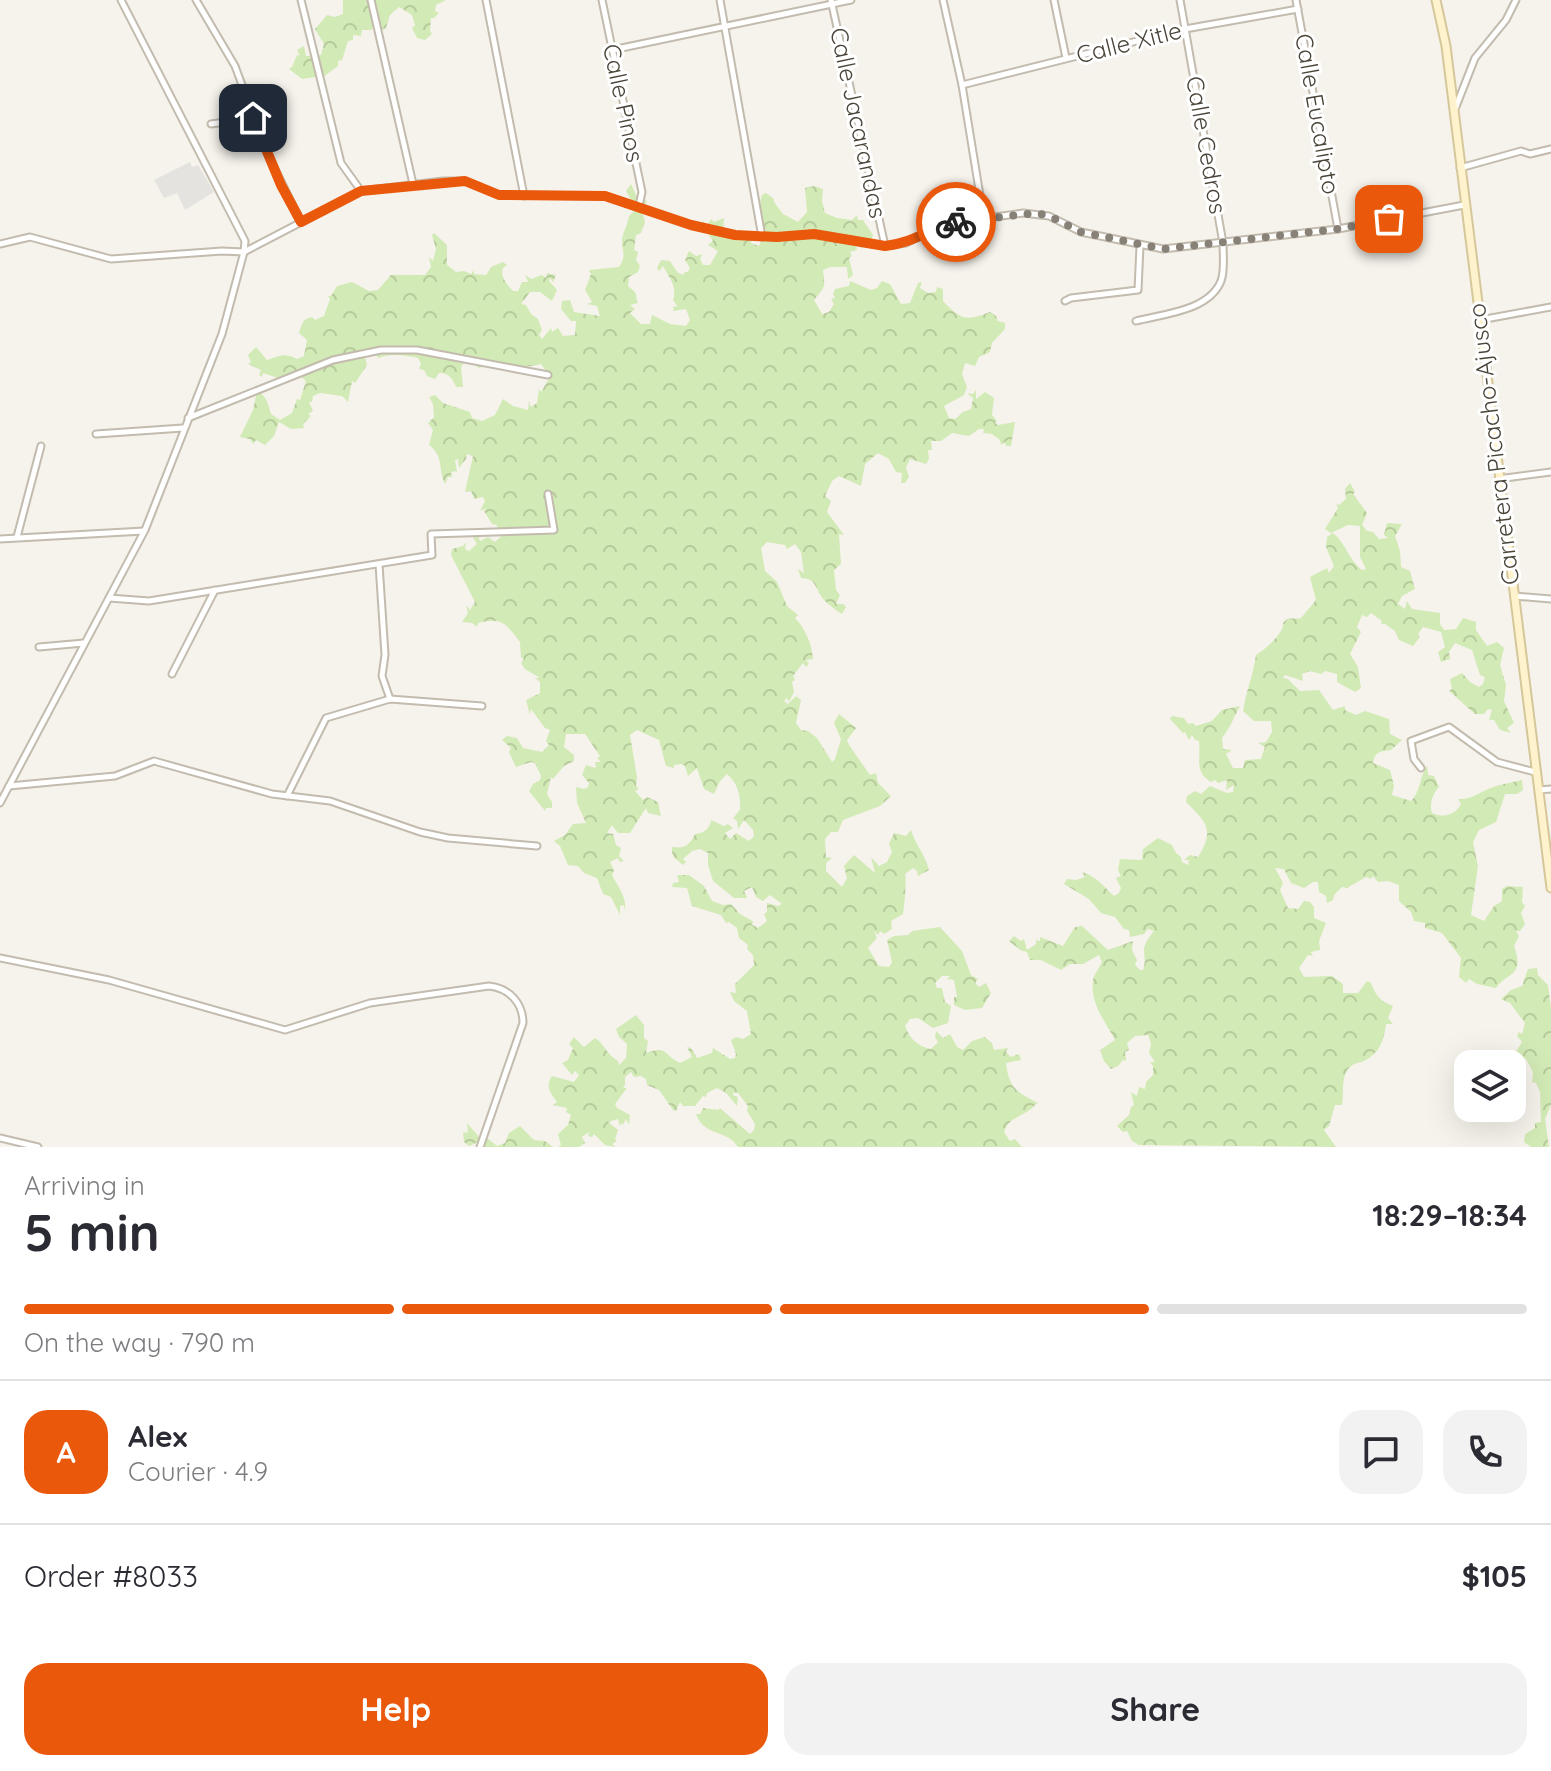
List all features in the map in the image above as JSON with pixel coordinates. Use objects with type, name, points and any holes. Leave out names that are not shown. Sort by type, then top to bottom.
[{"type":"main road","name":"Carretera Picacho-Ajusco","points":[[1436,0],[1443,26],[1551,888]]},
{"type":"street","points":[[0,803],[145,530],[222,334],[244,252],[245,241],[121,0]]},
{"type":"street","points":[[196,0],[235,66],[281,185],[301,222]]},
{"type":"street","points":[[301,0],[341,163],[361,191]]},
{"type":"street","points":[[371,0],[413,184]]},
{"type":"street","points":[[486,0],[524,196]]},
{"type":"street","name":"Calle Pinos","points":[[602,0],[642,192],[639,206]]},
{"type":"street","points":[[720,0],[762,237]]},
{"type":"street","points":[[612,50],[851,0]]},
{"type":"street","points":[[943,0],[962,85],[984,220]]},
{"type":"street","points":[[1054,0],[1066,58]]},
{"type":"street","name":"Calle Cedros","points":[[1136,321],[1197,305],[1211,295],[1221,281],[1223,243],[1180,0]]},
{"type":"street","name":"Calle Eucalipto","points":[[1296,0],[1338,229]]},
{"type":"street","points":[[1454,112],[1475,58],[1506,20],[1516,0]]},
{"type":"street","name":"Calle Jacarandas","points":[[832,2],[885,246]]},
{"type":"street","name":"Calle Xitle","points":[[962,85],[1185,29],[1298,9]]},
{"type":"street","points":[[211,124],[253,118]]},
{"type":"street","points":[[1460,168],[1521,151],[1530,154],[1551,149]]},
{"type":"street","points":[[0,244],[30,237],[111,259],[244,252],[361,191],[465,181],[499,195],[605,196],[691,225],[735,235],[814,234],[885,246],[906,243],[939,226],[1036,213],[1081,232],[1163,249],[1338,229],[1464,205]]},
{"type":"street","points":[[1065,301],[1138,290],[1140,246]]},
{"type":"street","points":[[1479,320],[1551,307]]},
{"type":"street","points":[[187,418],[333,360],[381,350],[417,350],[548,375]]},
{"type":"street","points":[[96,434],[183,428]]},
{"type":"street","points":[[17,537],[41,446]]},
{"type":"street","points":[[1498,479],[1551,472]]},
{"type":"street","points":[[109,598],[149,601],[432,555],[431,534],[554,530],[548,494]]},
{"type":"street","points":[[0,539],[145,530]]},
{"type":"street","points":[[379,564],[385,655],[382,676],[390,699]]},
{"type":"street","points":[[172,674],[215,589]]},
{"type":"street","points":[[1513,596],[1551,599]]},
{"type":"street","points":[[39,647],[85,642]]},
{"type":"street","points":[[287,796],[326,718],[390,699],[482,706]]},
{"type":"street","points":[[1421,768],[1414,759],[1411,741],[1449,727],[1497,762],[1535,772]]},
{"type":"street","points":[[8,786],[115,776],[154,761],[272,794],[330,801],[434,835],[537,846]]},
{"type":"street","points":[[1539,790],[1551,789]]},
{"type":"street","points":[[0,958],[135,987],[285,1030],[370,1003],[500,987],[520,1005],[523,1023],[480,1147]]},
{"type":"street","points":[[0,1138],[38,1147]]},
{"type":"green space","points":[[343,0],[446,0],[436,5],[435,11],[439,13],[431,18],[432,34],[425,40],[417,38],[412,28],[415,25],[412,15],[399,7],[390,15],[386,28],[380,28],[377,33],[373,25],[372,30],[362,30],[361,36],[353,35],[338,66],[319,80],[316,77],[302,79],[289,69],[297,55],[300,56],[297,50],[304,46],[306,56],[321,55],[324,44],[315,29],[327,15],[335,17],[343,14]]},
{"type":"green space","points":[[631,184],[637,197],[647,201],[642,210],[645,222],[641,233],[636,235],[634,250],[638,252],[636,260],[640,266],[638,272],[629,277],[628,286],[635,293],[638,303],[630,305],[635,309],[630,313],[641,324],[650,324],[652,315],[670,324],[686,326],[690,320],[686,309],[673,311],[674,306],[678,307],[673,300],[673,286],[663,266],[659,271],[657,268],[661,260],[670,261],[678,273],[684,275],[690,268],[685,260],[689,251],[696,256],[702,254],[700,259],[703,265],[710,265],[718,251],[708,245],[713,241],[703,227],[705,233],[699,229],[703,221],[707,225],[711,219],[714,222],[724,218],[723,230],[725,233],[729,230],[731,240],[734,239],[733,234],[747,231],[749,235],[752,232],[751,243],[759,246],[762,195],[766,193],[774,199],[783,214],[798,222],[807,212],[805,188],[814,186],[823,189],[825,213],[852,220],[857,215],[873,235],[870,245],[861,248],[856,244],[857,250],[850,252],[853,275],[848,279],[847,267],[823,270],[824,286],[814,300],[822,314],[829,312],[834,304],[831,299],[835,298],[835,289],[849,286],[850,281],[871,290],[882,281],[890,284],[901,304],[910,303],[918,283],[922,282],[920,288],[928,293],[936,292],[937,287],[943,289],[943,301],[959,315],[969,318],[990,312],[998,321],[1005,323],[1005,329],[992,343],[990,352],[979,357],[975,366],[965,363],[962,374],[967,387],[964,395],[944,406],[949,418],[955,419],[971,409],[973,398],[967,393],[973,394],[976,390],[976,399],[985,392],[994,398],[992,415],[997,421],[995,423],[1015,422],[1011,446],[1006,446],[1005,442],[1001,445],[992,434],[983,433],[984,429],[969,436],[952,433],[941,441],[931,441],[932,450],[928,450],[926,464],[910,459],[906,468],[909,477],[905,483],[901,483],[902,473],[896,472],[889,459],[878,453],[865,464],[861,486],[839,476],[832,481],[825,496],[831,501],[827,512],[844,535],[839,534],[841,564],[834,570],[836,590],[840,595],[836,604],[846,607],[842,614],[825,601],[811,580],[801,578],[798,569],[804,573],[801,552],[795,544],[787,549],[785,545],[767,542],[761,548],[765,571],[777,582],[787,606],[798,615],[795,618],[810,642],[813,659],[806,660],[809,664],[806,667],[803,663],[793,676],[794,692],[789,702],[787,698],[784,701],[788,704],[796,696],[801,700],[796,723],[801,730],[817,738],[832,762],[841,739],[834,723],[839,714],[856,728],[847,740],[849,745],[870,775],[876,773],[878,783],[891,796],[880,806],[843,820],[838,832],[831,832],[825,839],[826,857],[832,858],[826,863],[826,871],[842,887],[847,878],[844,866],[854,855],[875,873],[871,857],[879,866],[887,862],[892,852],[889,844],[894,833],[906,836],[911,830],[929,870],[918,876],[913,868],[905,874],[903,914],[891,921],[892,929],[884,934],[880,931],[878,935],[874,931],[877,938],[868,948],[879,966],[889,967],[892,962],[887,940],[908,935],[912,931],[940,927],[962,951],[971,975],[978,979],[975,983],[979,987],[986,983],[991,993],[982,1008],[965,1010],[954,1005],[954,997],[957,997],[954,980],[947,979],[950,976],[942,976],[935,983],[937,988],[942,988],[945,1002],[951,1006],[948,1023],[933,1028],[918,1018],[910,1019],[905,1026],[915,1041],[931,1049],[938,1042],[936,1031],[943,1038],[950,1034],[957,1047],[963,1050],[972,1041],[985,1037],[994,1050],[1008,1048],[1006,1052],[1011,1057],[1019,1054],[1021,1060],[1006,1063],[1009,1079],[1020,1093],[1038,1103],[1011,1121],[1004,1132],[1010,1141],[1015,1139],[1022,1147],[738,1147],[728,1137],[704,1126],[696,1114],[700,1114],[703,1108],[720,1108],[750,1134],[755,1124],[747,1111],[748,1106],[738,1093],[733,1093],[738,1097],[737,1106],[717,1088],[703,1096],[695,1106],[683,1106],[680,1102],[676,1111],[659,1090],[647,1085],[646,1079],[641,1076],[634,1077],[631,1072],[625,1077],[623,1088],[627,1088],[615,1104],[630,1115],[629,1125],[626,1119],[620,1126],[618,1119],[608,1122],[618,1130],[617,1141],[612,1144],[616,1147],[605,1145],[594,1134],[588,1136],[589,1132],[582,1137],[585,1143],[579,1147],[558,1147],[561,1145],[558,1134],[568,1125],[571,1115],[566,1112],[567,1108],[553,1105],[557,1102],[550,1092],[549,1083],[552,1076],[574,1082],[579,1075],[575,1071],[572,1075],[562,1063],[568,1060],[573,1048],[569,1044],[574,1037],[584,1047],[595,1038],[619,1065],[626,1058],[627,1044],[616,1029],[636,1015],[644,1025],[644,1038],[648,1041],[646,1053],[662,1051],[680,1063],[692,1057],[687,1047],[697,1058],[712,1053],[713,1048],[730,1059],[735,1058],[731,1040],[736,1037],[743,1039],[751,1034],[747,1011],[734,1001],[730,992],[736,993],[735,984],[754,965],[748,945],[739,938],[737,928],[726,923],[721,915],[692,906],[687,888],[672,887],[673,883],[679,882],[677,875],[689,875],[704,886],[712,901],[731,904],[758,928],[767,921],[764,914],[767,903],[782,904],[770,895],[763,901],[756,897],[752,887],[744,891],[747,898],[734,898],[713,881],[708,853],[700,849],[683,859],[686,862],[683,865],[673,856],[672,847],[686,845],[695,834],[708,828],[711,820],[733,828],[725,833],[730,839],[736,833],[749,841],[754,836],[744,820],[738,829],[737,821],[733,818],[740,810],[736,786],[727,774],[714,794],[704,789],[697,768],[688,776],[685,766],[681,764],[674,765],[674,768],[666,766],[659,740],[637,730],[630,735],[636,786],[639,789],[635,791],[643,800],[647,797],[658,802],[661,816],[648,813],[646,808],[630,833],[618,833],[612,825],[607,833],[613,834],[616,845],[621,848],[619,856],[624,861],[620,862],[618,858],[610,862],[614,870],[612,875],[625,901],[625,911],[624,905],[620,906],[620,915],[611,897],[603,894],[597,878],[584,873],[578,866],[568,865],[560,846],[554,841],[565,835],[573,824],[586,823],[577,803],[576,787],[588,787],[589,783],[582,775],[586,765],[596,768],[595,762],[601,762],[597,758],[600,756],[585,734],[566,734],[564,747],[574,755],[574,761],[564,766],[553,779],[551,777],[547,794],[552,808],[545,811],[529,791],[541,776],[535,763],[516,767],[509,752],[511,748],[502,740],[507,736],[517,738],[523,748],[542,752],[549,745],[546,741],[550,730],[531,709],[530,715],[526,700],[540,693],[540,682],[535,678],[540,678],[525,669],[521,663],[524,658],[521,658],[520,642],[503,623],[486,621],[478,623],[477,627],[462,622],[468,613],[466,605],[470,610],[475,602],[451,555],[452,549],[466,542],[465,549],[469,551],[477,544],[472,536],[478,535],[480,541],[488,537],[495,542],[504,534],[492,524],[484,511],[487,508],[480,511],[485,501],[483,497],[474,499],[471,491],[465,492],[473,456],[467,454],[459,468],[458,459],[455,460],[457,472],[451,473],[452,477],[448,477],[445,484],[439,458],[429,445],[433,430],[428,423],[434,417],[429,397],[435,395],[443,403],[470,412],[472,418],[482,421],[495,415],[503,399],[528,410],[529,401],[531,407],[537,403],[539,389],[541,392],[550,377],[541,364],[479,368],[467,359],[461,367],[463,387],[456,387],[445,374],[439,373],[435,379],[427,376],[424,370],[419,369],[421,364],[418,358],[387,355],[378,358],[374,352],[370,355],[363,350],[367,365],[355,383],[352,381],[348,402],[342,396],[320,393],[309,402],[313,411],[308,414],[311,416],[303,424],[304,428],[291,429],[279,422],[274,436],[265,445],[256,440],[253,444],[250,439],[240,437],[253,410],[256,390],[268,403],[271,414],[280,420],[292,413],[306,381],[298,374],[296,379],[292,374],[284,380],[263,373],[262,377],[259,375],[261,370],[248,364],[251,362],[248,355],[256,347],[267,360],[282,355],[297,359],[304,356],[307,340],[299,333],[302,325],[309,318],[315,320],[324,316],[330,299],[328,296],[337,286],[352,282],[369,291],[378,290],[391,275],[425,275],[431,267],[429,257],[433,261],[436,249],[434,233],[447,245],[447,265],[456,272],[471,274],[474,270],[474,274],[486,275],[491,267],[503,262],[507,265],[502,271],[503,277],[513,291],[518,291],[522,282],[528,282],[525,275],[531,279],[542,275],[546,278],[547,273],[556,275],[553,282],[550,278],[549,281],[557,290],[552,301],[540,292],[530,292],[521,304],[526,305],[538,319],[542,339],[551,328],[552,332],[558,328],[563,336],[575,335],[576,321],[571,321],[561,309],[562,301],[570,300],[574,312],[600,316],[597,306],[587,304],[592,302],[585,290],[591,274],[589,270],[619,267],[621,263],[622,238],[629,216],[640,205],[634,205],[626,191]]},
{"type":"green space","points":[[1350,483],[1355,492],[1353,494],[1367,513],[1362,525],[1367,531],[1373,532],[1379,539],[1388,538],[1384,535],[1387,523],[1402,524],[1395,536],[1401,567],[1410,571],[1415,589],[1402,596],[1398,604],[1405,609],[1407,601],[1412,609],[1440,613],[1440,624],[1444,630],[1456,629],[1463,618],[1476,622],[1476,630],[1487,646],[1497,642],[1504,648],[1500,665],[1506,685],[1504,701],[1514,723],[1507,728],[1511,733],[1500,730],[1494,720],[1489,720],[1492,710],[1475,714],[1449,691],[1452,689],[1450,679],[1462,673],[1479,687],[1483,684],[1485,677],[1480,675],[1472,650],[1455,643],[1449,652],[1450,659],[1441,662],[1438,652],[1445,647],[1441,632],[1423,627],[1413,646],[1399,640],[1395,631],[1381,624],[1382,621],[1371,613],[1367,617],[1362,615],[1357,627],[1361,632],[1350,654],[1358,667],[1361,688],[1355,692],[1337,682],[1337,674],[1325,671],[1321,674],[1310,671],[1302,674],[1303,681],[1285,675],[1283,678],[1300,691],[1319,690],[1333,710],[1345,706],[1345,710],[1356,715],[1365,711],[1389,719],[1390,734],[1402,740],[1391,750],[1377,754],[1373,763],[1390,770],[1394,786],[1392,795],[1411,801],[1427,765],[1428,775],[1434,776],[1439,787],[1432,799],[1432,813],[1448,815],[1461,804],[1458,799],[1522,780],[1523,790],[1517,794],[1505,794],[1496,822],[1479,830],[1473,842],[1478,866],[1471,915],[1484,921],[1494,906],[1502,901],[1502,889],[1507,886],[1523,887],[1522,902],[1525,906],[1521,913],[1525,924],[1520,931],[1516,931],[1519,936],[1514,946],[1518,963],[1514,972],[1496,988],[1469,979],[1466,983],[1459,977],[1461,958],[1442,933],[1425,928],[1425,923],[1414,921],[1411,912],[1399,901],[1399,885],[1388,881],[1378,882],[1373,876],[1371,879],[1366,877],[1347,888],[1342,887],[1327,903],[1326,896],[1319,892],[1318,882],[1304,888],[1291,883],[1284,869],[1275,868],[1283,883],[1280,890],[1288,908],[1298,909],[1304,901],[1310,902],[1314,907],[1314,918],[1326,923],[1319,941],[1320,950],[1311,952],[1313,956],[1308,955],[1299,968],[1304,977],[1332,976],[1343,984],[1343,993],[1358,993],[1367,981],[1379,998],[1393,1006],[1388,1018],[1393,1024],[1386,1024],[1377,1050],[1346,1073],[1342,1105],[1335,1105],[1329,1126],[1324,1130],[1336,1147],[1139,1145],[1132,1141],[1127,1131],[1123,1132],[1117,1126],[1129,1115],[1134,1105],[1131,1092],[1137,1096],[1139,1087],[1145,1089],[1146,1082],[1153,1075],[1150,1062],[1155,1062],[1149,1053],[1151,1044],[1148,1035],[1135,1036],[1127,1043],[1126,1061],[1123,1060],[1118,1066],[1111,1069],[1104,1061],[1100,1050],[1115,1040],[1094,997],[1093,980],[1102,962],[1099,955],[1083,964],[1070,964],[1061,970],[1041,960],[1030,960],[1027,952],[1009,941],[1014,936],[1021,941],[1024,939],[1027,950],[1036,944],[1036,940],[1040,941],[1040,937],[1063,946],[1075,927],[1082,926],[1108,950],[1133,941],[1132,950],[1137,960],[1135,965],[1143,970],[1144,948],[1154,931],[1148,929],[1144,934],[1130,937],[1129,930],[1124,929],[1115,917],[1101,913],[1089,899],[1064,884],[1067,879],[1085,877],[1082,872],[1114,896],[1121,888],[1116,878],[1121,876],[1118,870],[1120,859],[1142,860],[1143,849],[1158,838],[1172,845],[1182,862],[1188,865],[1189,860],[1184,860],[1190,855],[1198,857],[1206,839],[1206,826],[1186,802],[1187,796],[1195,791],[1201,794],[1210,786],[1227,793],[1233,792],[1234,785],[1226,790],[1227,780],[1211,782],[1202,774],[1199,741],[1192,735],[1189,740],[1185,732],[1170,719],[1172,716],[1184,718],[1188,724],[1196,726],[1212,721],[1222,710],[1240,706],[1222,738],[1223,749],[1232,750],[1226,754],[1233,768],[1243,768],[1245,760],[1261,759],[1265,747],[1258,743],[1266,742],[1272,732],[1271,721],[1254,721],[1243,711],[1256,655],[1276,638],[1284,622],[1301,618],[1316,600],[1310,577],[1327,568],[1329,573],[1334,566],[1326,547],[1327,537],[1333,533],[1358,566],[1366,569],[1360,557],[1360,526],[1348,525],[1331,533],[1325,529],[1338,508],[1336,504],[1346,499],[1345,489]]},
{"type":"green space","points":[[1537,968],[1538,975],[1548,985],[1551,1008],[1551,1105],[1545,1119],[1549,1147],[1531,1147],[1524,1142],[1525,1134],[1535,1128],[1535,1123],[1541,1122],[1540,1092],[1536,1083],[1532,1082],[1533,1072],[1526,1059],[1526,1050],[1517,1050],[1522,1042],[1517,1036],[1519,1032],[1522,1034],[1525,1023],[1510,1003],[1501,999],[1522,986],[1528,969]]},
{"type":"green space","points":[[467,1123],[481,1139],[487,1138],[497,1146],[505,1143],[509,1133],[520,1126],[534,1140],[545,1141],[553,1147],[480,1147],[478,1142],[469,1146],[464,1142],[463,1133],[468,1132]]},
{"type":"shaded area","points":[[190,162],[192,167],[198,165],[214,192],[185,210],[177,193],[164,198],[154,180]]},
{"type":"way so far","points":[[956,222],[1036,213],[1081,232],[1163,249],[1338,229],[1389,219]]},
{"type":"route","points":[[253,118],[281,185],[301,222],[361,191],[465,181],[499,195],[605,196],[691,225],[735,235],[777,237],[814,234],[885,246],[906,243],[939,226],[956,222]]}]
